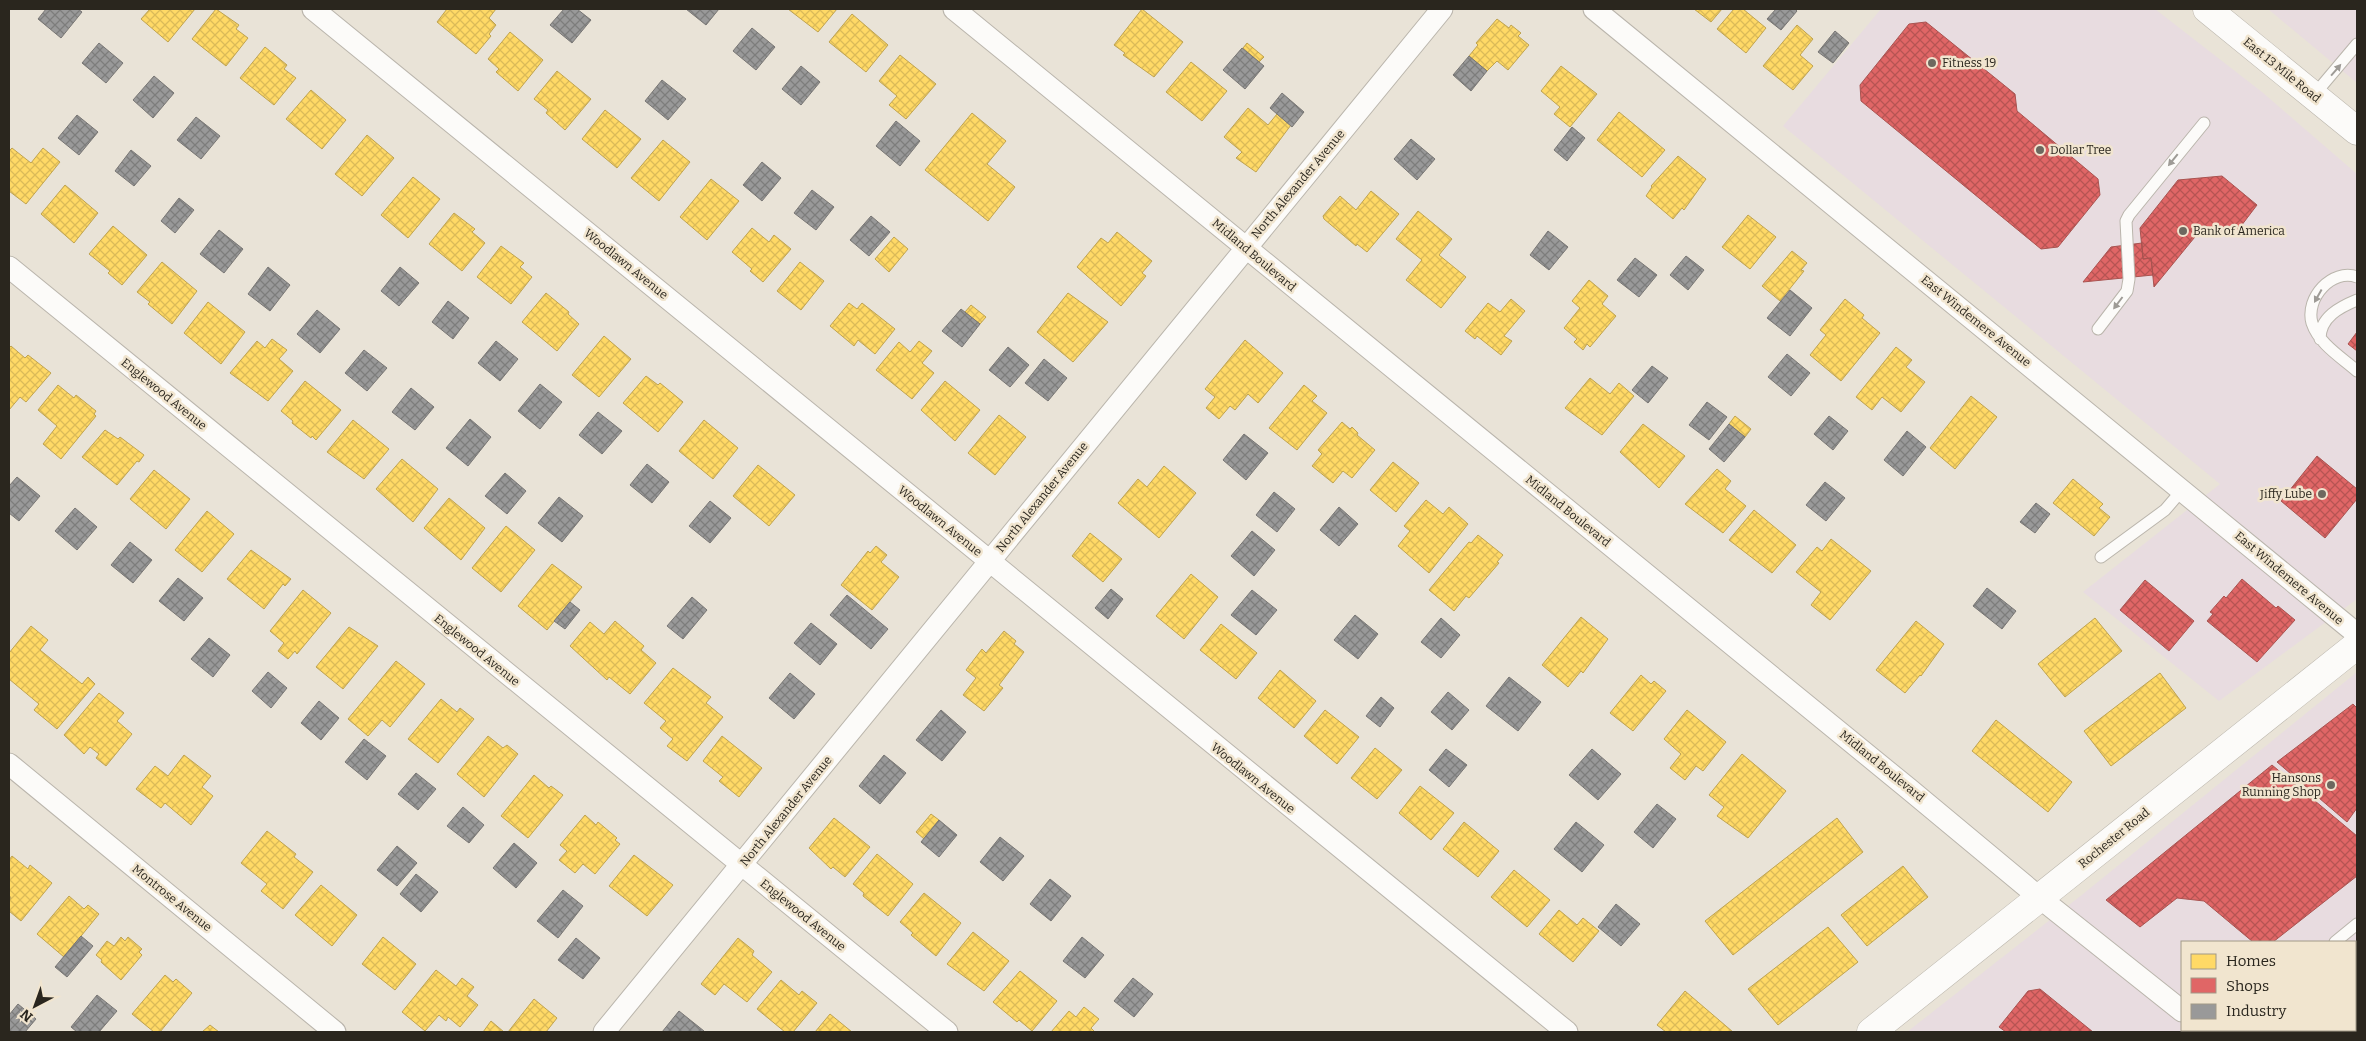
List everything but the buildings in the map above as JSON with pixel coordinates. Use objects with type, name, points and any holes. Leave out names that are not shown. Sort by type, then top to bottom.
[{"type":"main road","name":"East 13 Mile Road","points":[[2207,9],[2357,131]]},
{"type":"main road","name":"Rochester Road","points":[[1871,1032],[2357,645]]},
{"type":"street","name":"Woodlawn Avenue","points":[[313,9],[1567,1032]]},
{"type":"street","name":"Midland Boulevard","points":[[954,9],[1921,798],[2040,898],[2181,1010]]},
{"type":"street","name":"North Alexander Avenue","points":[[604,1032],[742,866],[1245,247],[1442,9]]},
{"type":"street","name":"East Windemere Avenue","points":[[1594,9],[2183,489],[2357,634]]},
{"type":"street","name":"Englewood Avenue","points":[[9,267],[946,1032]]},
{"type":"street","name":"Montrose Avenue","points":[[9,764],[335,1032]]},
{"type":"lane","points":[[2314,95],[2357,44]]},
{"type":"lane","points":[[2098,329],[2127,291],[2129,279],[2126,221],[2129,214],[2204,123]]},
{"type":"lane","points":[[2357,277],[2345,275],[2333,278],[2323,287],[2310,312],[2312,324],[2320,338],[2357,371]]},
{"type":"lane","points":[[2320,338],[2320,331],[2327,318],[2357,300]]},
{"type":"lane","points":[[2101,558],[2165,510],[2183,489]]},
{"type":"lane","points":[[2336,941],[2357,924]]},
{"type":"shaded area","points":[[1881,9],[2155,9],[2262,92],[2357,174],[2357,599],[2219,701],[2083,592],[2220,484],[1783,126]]},
{"type":"shaded area","points":[[2268,9],[2357,9],[2357,83]]},
{"type":"shaded area","points":[[2357,672],[2357,943],[2356,941],[2181,941],[2181,1031],[2248,1031],[1907,1032],[2083,894]]},
{"type":"place","name":"Fitness 19","points":[[1932,63]]},
{"type":"place","name":"Dollar Tree","points":[[2040,150]]},
{"type":"place","name":"Bank of America","points":[[2183,231]]},
{"type":"place","name":"Jiffy Lube","points":[[2322,494]]},
{"type":"place","name":"Hansons Running Shop","points":[[2331,785]]}]
